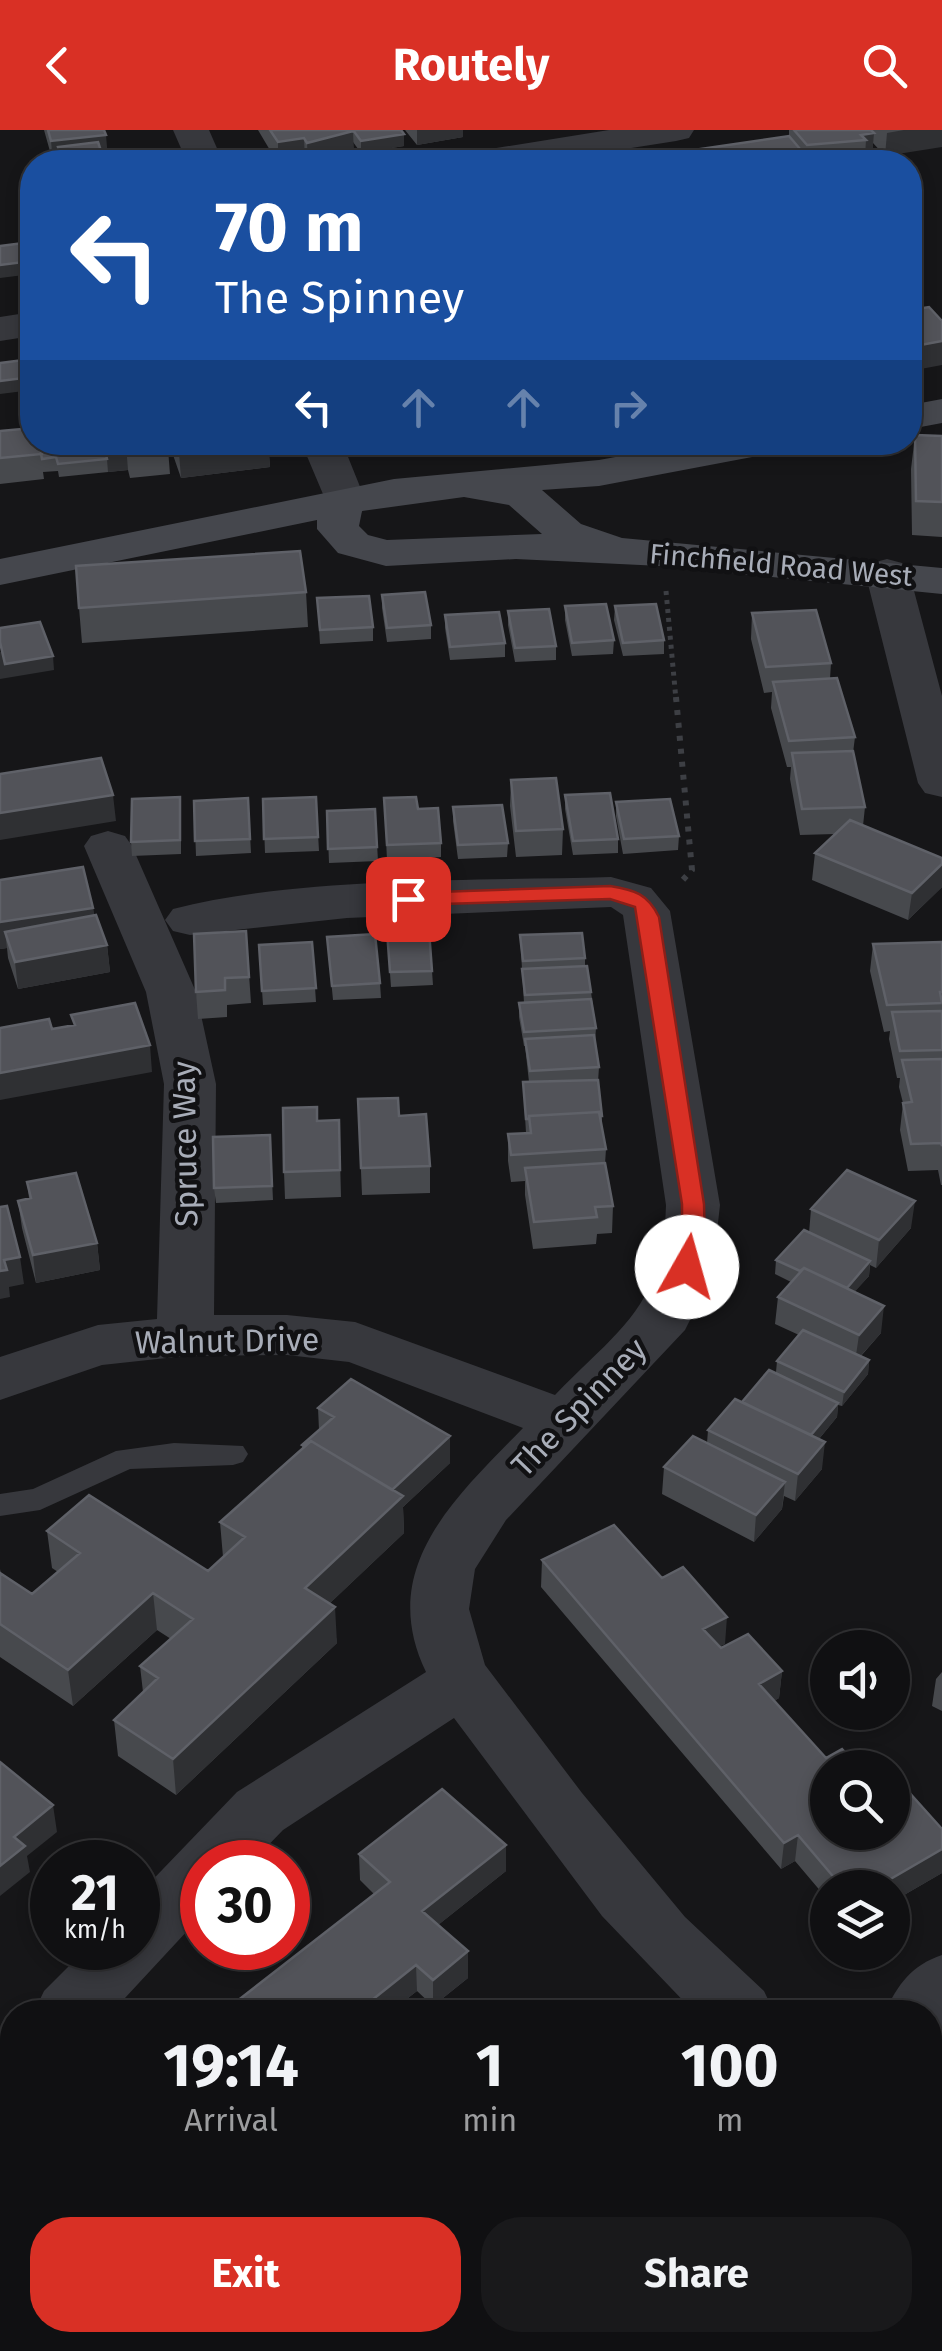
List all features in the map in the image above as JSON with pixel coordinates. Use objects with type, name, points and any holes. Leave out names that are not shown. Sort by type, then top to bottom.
[{"type":"main road","points":[[17,570],[335,473],[394,492],[599,473],[697,455]]},
{"type":"main road","points":[[335,473],[338,529],[353,544],[386,553]]},
{"type":"main road","points":[[464,484],[512,491],[536,526],[599,473]]},
{"type":"main road","name":"Finchfield Road West","points":[[386,553],[536,526],[640,552],[942,580]]},
{"type":"main road","points":[[17,570],[386,553]]},
{"type":"street","points":[[552,150],[676,130]]},
{"type":"street","points":[[887,572],[942,783]]},
{"type":"street","name":"Spruce Way","points":[[108,846],[171,992],[190,1084],[185,1336]]},
{"type":"street","points":[[190,920],[319,904],[610,892],[630,896],[643,904],[649,917]]},
{"type":"street","name":"The Spinney","points":[[649,917],[693,1204],[694,1242],[680,1293],[665,1316],[485,1504],[443,1566],[437,1622],[442,1646],[462,1681],[628,1904],[692,1971],[726,2000]]},
{"type":"street","name":"Walnut Drive","points":[[0,1379],[98,1345],[185,1336],[287,1335],[354,1342],[565,1421]]},
{"type":"street","points":[[232,1840],[260,1811],[462,1681]]},
{"type":"street","points":[[160,1917],[180,1895]]},
{"type":"street","points":[[80,2000],[109,1970]]},
{"type":"lane","points":[[0,1505],[41,1497],[85,1472],[122,1460],[169,1453],[232,1454]]},
{"type":"path","points":[[640,552],[677,670],[692,870],[649,917]]},
{"type":"building","points":[[48,130],[104,130],[106,135],[51,141]]},
{"type":"building","points":[[270,130],[353,131],[307,143],[304,138],[278,142]]},
{"type":"building","points":[[353,130],[401,130],[404,134],[361,141]]},
{"type":"building","points":[[794,130],[874,133],[861,135],[866,140],[807,145]]},
{"type":"building","points":[[789,136],[801,150],[694,150]]},
{"type":"building","points":[[98,142],[101,150],[59,150],[58,147]]},
{"type":"building","points":[[20,244],[20,262],[0,265],[0,246]]},
{"type":"building","points":[[929,307],[942,321],[942,341],[922,345],[922,308]]},
{"type":"building","points":[[20,360],[20,378],[0,381],[0,363]]},
{"type":"building","points":[[20,429],[20,455],[32,455],[0,458],[0,431]]},
{"type":"building","points":[[922,435],[942,436],[942,502],[916,501],[915,455],[922,455]]},
{"type":"building","points":[[41,455],[106,455],[107,459],[58,464],[56,457],[42,459]]},
{"type":"building","points":[[300,551],[306,592],[79,608],[76,566]]},
{"type":"building","points":[[425,592],[431,625],[387,628],[382,595]]},
{"type":"building","points":[[369,596],[373,627],[320,630],[317,598]]},
{"type":"building","points":[[606,604],[614,640],[572,643],[565,606]]},
{"type":"building","points":[[656,604],[664,640],[623,643],[615,606]]},
{"type":"building","points":[[549,609],[556,646],[515,648],[508,611]]},
{"type":"building","points":[[816,610],[831,663],[766,667],[752,613]]},
{"type":"building","points":[[499,612],[505,643],[450,647],[445,615]]},
{"type":"building","points":[[40,622],[53,656],[5,664],[0,628]]},
{"type":"building","points":[[837,678],[855,737],[789,741],[773,682]]},
{"type":"building","points":[[853,751],[865,807],[802,809],[792,753]]},
{"type":"building","points":[[101,758],[113,795],[0,813],[0,774]]},
{"type":"building","points":[[556,778],[563,829],[516,831],[511,780]]},
{"type":"building","points":[[610,793],[618,839],[573,841],[565,795]]},
{"type":"building","points":[[180,797],[180,840],[131,842],[132,799]]},
{"type":"building","points":[[316,797],[318,837],[264,839],[263,799]]},
{"type":"building","points":[[416,797],[418,809],[438,808],[441,843],[387,845],[384,798]]},
{"type":"building","points":[[248,798],[250,839],[195,841],[194,801]]},
{"type":"building","points":[[670,799],[679,836],[624,839],[616,802]]},
{"type":"building","points":[[502,805],[508,843],[458,845],[453,807]]},
{"type":"building","points":[[375,809],[377,847],[328,849],[327,811]]},
{"type":"building","points":[[850,820],[942,858],[942,864],[912,893],[815,853]]},
{"type":"building","points":[[83,867],[93,908],[0,922],[0,880]]},
{"type":"building","points":[[96,915],[107,945],[15,962],[5,932]]},
{"type":"building","points":[[429,930],[432,971],[390,972],[387,931]]},
{"type":"building","points":[[246,931],[249,977],[225,978],[225,990],[196,992],[194,934]]},
{"type":"building","points":[[582,933],[585,958],[523,961],[520,935]]},
{"type":"building","points":[[375,934],[380,983],[332,986],[327,937]]},
{"type":"building","points":[[312,942],[316,988],[262,991],[259,945]]},
{"type":"building","points":[[942,942],[942,1003],[887,1005],[873,944]]},
{"type":"building","points":[[587,966],[591,992],[525,995],[522,969]]},
{"type":"building","points":[[591,999],[596,1028],[524,1032],[519,1003]]},
{"type":"building","points":[[135,1003],[150,1045],[0,1073],[0,1028],[49,1019],[52,1029],[75,1025],[71,1015]]},
{"type":"building","points":[[942,1011],[942,1050],[900,1051],[892,1012]]},
{"type":"building","points":[[594,1035],[599,1067],[530,1071],[525,1039]]},
{"type":"building","points":[[942,1059],[942,1146],[911,1144],[903,1103],[912,1102],[902,1060]]},
{"type":"building","points":[[598,1080],[602,1116],[599,1112],[526,1119],[523,1082]]},
{"type":"building","points":[[398,1098],[399,1116],[426,1114],[430,1166],[361,1168],[358,1099]]},
{"type":"building","points":[[317,1107],[317,1121],[339,1120],[340,1170],[284,1172],[283,1108]]},
{"type":"building","points":[[599,1112],[606,1149],[511,1155],[508,1134],[531,1133],[529,1116]]},
{"type":"building","points":[[270,1135],[272,1186],[214,1188],[213,1137]]},
{"type":"building","points":[[605,1163],[613,1206],[595,1207],[597,1217],[534,1222],[525,1168]]},
{"type":"building","points":[[847,1170],[915,1201],[879,1240],[811,1209]]},
{"type":"building","points":[[76,1173],[97,1243],[33,1255],[18,1201],[31,1198],[27,1182]]},
{"type":"building","points":[[7,1206],[20,1257],[4,1260],[7,1270],[0,1271],[0,1207]]},
{"type":"building","points":[[804,1230],[870,1261],[847,1288],[776,1260]]},
{"type":"building","points":[[804,1268],[884,1306],[859,1335],[778,1297]]},
{"type":"building","points":[[803,1330],[869,1360],[844,1392],[777,1361]]},
{"type":"building","points":[[769,1370],[838,1403],[811,1435],[742,1402]]},
{"type":"building","points":[[351,1379],[450,1436],[392,1490],[311,1441],[302,1445],[334,1417],[318,1408]]},
{"type":"building","points":[[735,1399],[825,1442],[798,1474],[708,1430]]},
{"type":"building","points":[[693,1436],[785,1482],[756,1515],[664,1467]]},
{"type":"building","points":[[311,1441],[403,1496],[305,1588],[335,1607],[173,1759],[114,1720],[158,1678],[140,1666],[193,1619],[153,1593],[68,1670],[0,1624],[0,1573],[32,1594],[80,1553],[47,1531],[89,1495],[208,1571],[245,1537],[220,1522]]},
{"type":"building","points":[[614,1525],[662,1578],[683,1567],[727,1617],[703,1629],[721,1648],[748,1634],[782,1671],[759,1684],[819,1750],[810,1750],[810,1849],[798,1835],[784,1843],[542,1560]]},
{"type":"building","points":[[0,1762],[53,1805],[14,1837],[25,1846],[0,1866]]},
{"type":"building","points":[[442,1789],[506,1845],[422,1911],[468,1951],[433,1980],[416,1965],[372,2000],[238,2000],[277,1970],[310,1970],[310,1944],[390,1882],[359,1854]]},
{"type":"building","points":[[910,1793],[942,1829],[942,1849],[906,1870],[828,1870],[811,1850],[910,1850]]},
{"type":"route","points":[[408,899],[610,892],[630,896],[643,904],[649,917],[693,1204],[694,1242],[687,1267]]}]
